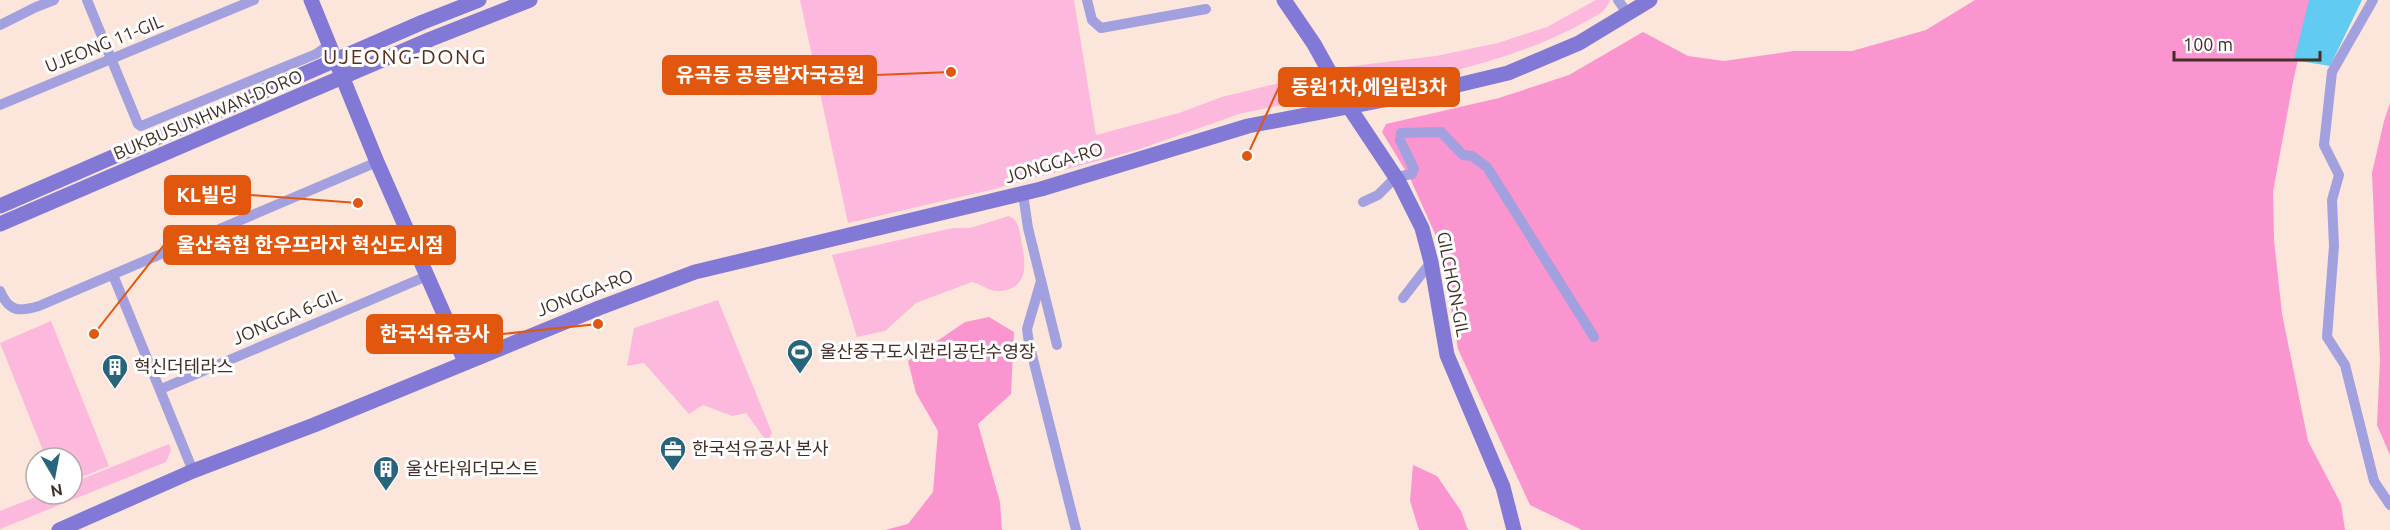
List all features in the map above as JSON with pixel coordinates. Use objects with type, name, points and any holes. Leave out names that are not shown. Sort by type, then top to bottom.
[{"type":"main road","points":[[311,0],[377,162],[465,362]]},
{"type":"main road","points":[[423,21],[459,0]]},
{"type":"main road","name":"BUKBUSUNHWAN-DORO","points":[[0,206],[423,21],[479,0]]},
{"type":"main road","name":"BUKBUSUNHWAN-DORO","points":[[0,224],[431,39],[530,0]]},
{"type":"main road","name":"GILCHON-GIL","points":[[1284,0],[1314,44],[1349,107],[1396,177],[1422,228],[1431,262],[1447,355],[1503,487],[1514,530]]},
{"type":"main road","name":"JONGGA-RO","points":[[69,528],[193,471],[314,425],[599,308],[695,272],[1023,194],[1248,126],[1508,73],[1579,43],[1650,0]]},
{"type":"street","points":[[0,26],[54,0]]},
{"type":"street","points":[[87,0],[138,124],[144,126],[321,51],[330,44]]},
{"type":"street","name":"UJEONG 11-GIL","points":[[0,105],[254,0]]},
{"type":"street","points":[[1087,0],[1092,20],[1101,28],[1206,9]]},
{"type":"street","points":[[1618,0],[1628,14]]},
{"type":"street","points":[[2373,0],[2332,72],[2324,145],[2339,175],[2332,200],[2334,246],[2327,337],[2345,365],[2374,481],[2390,505]]},
{"type":"street","points":[[1363,202],[1377,195],[1396,177],[1412,174],[1414,169],[1400,140],[1401,133],[1441,132],[1463,155],[1472,156],[1487,167],[1594,337]]},
{"type":"street","points":[[0,291],[4,300],[13,308],[24,310],[113,275],[377,162]]},
{"type":"street","points":[[1023,194],[1028,228],[1057,345]]},
{"type":"street","points":[[1403,298],[1431,262]]},
{"type":"street","points":[[113,275],[193,471]]},
{"type":"street","name":"JONGGA 6-GIL","points":[[161,389],[427,276]]},
{"type":"street","points":[[1041,281],[1027,330],[1076,530]]},
{"type":"shaded area","points":[[800,0],[1074,0],[1096,135],[1179,113],[1222,97],[1315,74],[1322,84],[1321,92],[1315,98],[1239,114],[1137,150],[990,190],[848,223]]},
{"type":"shaded area","points":[[1596,0],[1610,0],[1603,11],[1583,23],[1530,47],[1475,65],[1362,90],[1351,84],[1345,71],[1344,67],[1436,56],[1498,43],[1547,27]]},
{"type":"shaded area","points":[[1975,0],[2311,0],[2273,192],[2274,240],[2282,314],[2308,441],[2341,504],[2345,530],[1582,530],[1530,505],[1458,349],[1440,245],[1410,178],[1382,132],[1386,124],[1499,98],[1569,75],[1643,32],[1688,56],[1724,61],[1794,51],[1852,51],[1926,30]]},
{"type":"shaded area","points":[[2390,103],[2390,455],[2377,425],[2380,360],[2372,173]]},
{"type":"shaded area","points":[[1009,216],[1019,228],[1024,261],[1023,275],[1015,286],[995,291],[972,282],[916,303],[885,331],[857,337],[832,255],[953,228],[970,228]]},
{"type":"shaded area","points":[[718,300],[772,433],[767,442],[746,413],[732,416],[703,405],[689,414],[644,363],[627,366],[634,328]]},
{"type":"shaded area","points":[[989,317],[1014,332],[1011,394],[978,424],[1000,502],[1002,530],[885,530],[908,524],[933,492],[938,431],[916,393],[908,361],[965,322]]},
{"type":"shaded area","points":[[51,321],[109,466],[84,476],[84,446],[41,446],[0,343]]},
{"type":"shaded area","points":[[169,444],[171,450],[166,462],[84,495],[84,478]]},
{"type":"shaded area","points":[[1413,465],[1437,476],[1461,511],[1468,530],[1419,530],[1410,501]]},
{"type":"shaded area","points":[[24,502],[24,506],[57,506],[0,529],[0,511]]},
{"type":"water","points":[[2309,0],[2362,0],[2330,66],[2294,60]]},
{"type":"place","name":"유곡동 공룡발자국공원","points":[[951,72]]},
{"type":"place","name":"동원1차,에일린3차","points":[[1247,156]]},
{"type":"place","name":"KL빌딩","points":[[358,203]]},
{"type":"place","name":"한국석유공사","points":[[598,324]]},
{"type":"place","name":"울산축협 한우프라자 혁신도시점","points":[[94,334]]},
{"type":"place","name":"울산중구도시관리공단수영장","points":[[800,375]]},
{"type":"place","name":"혁신더테라스","points":[[115,390]]},
{"type":"place","name":"한국석유공사 본사","points":[[673,472]]},
{"type":"place","name":"울산타워더모스트","points":[[386,492]]},
{"type":"district","name":"UJEONG-DONG","points":[[405,57]]}]
